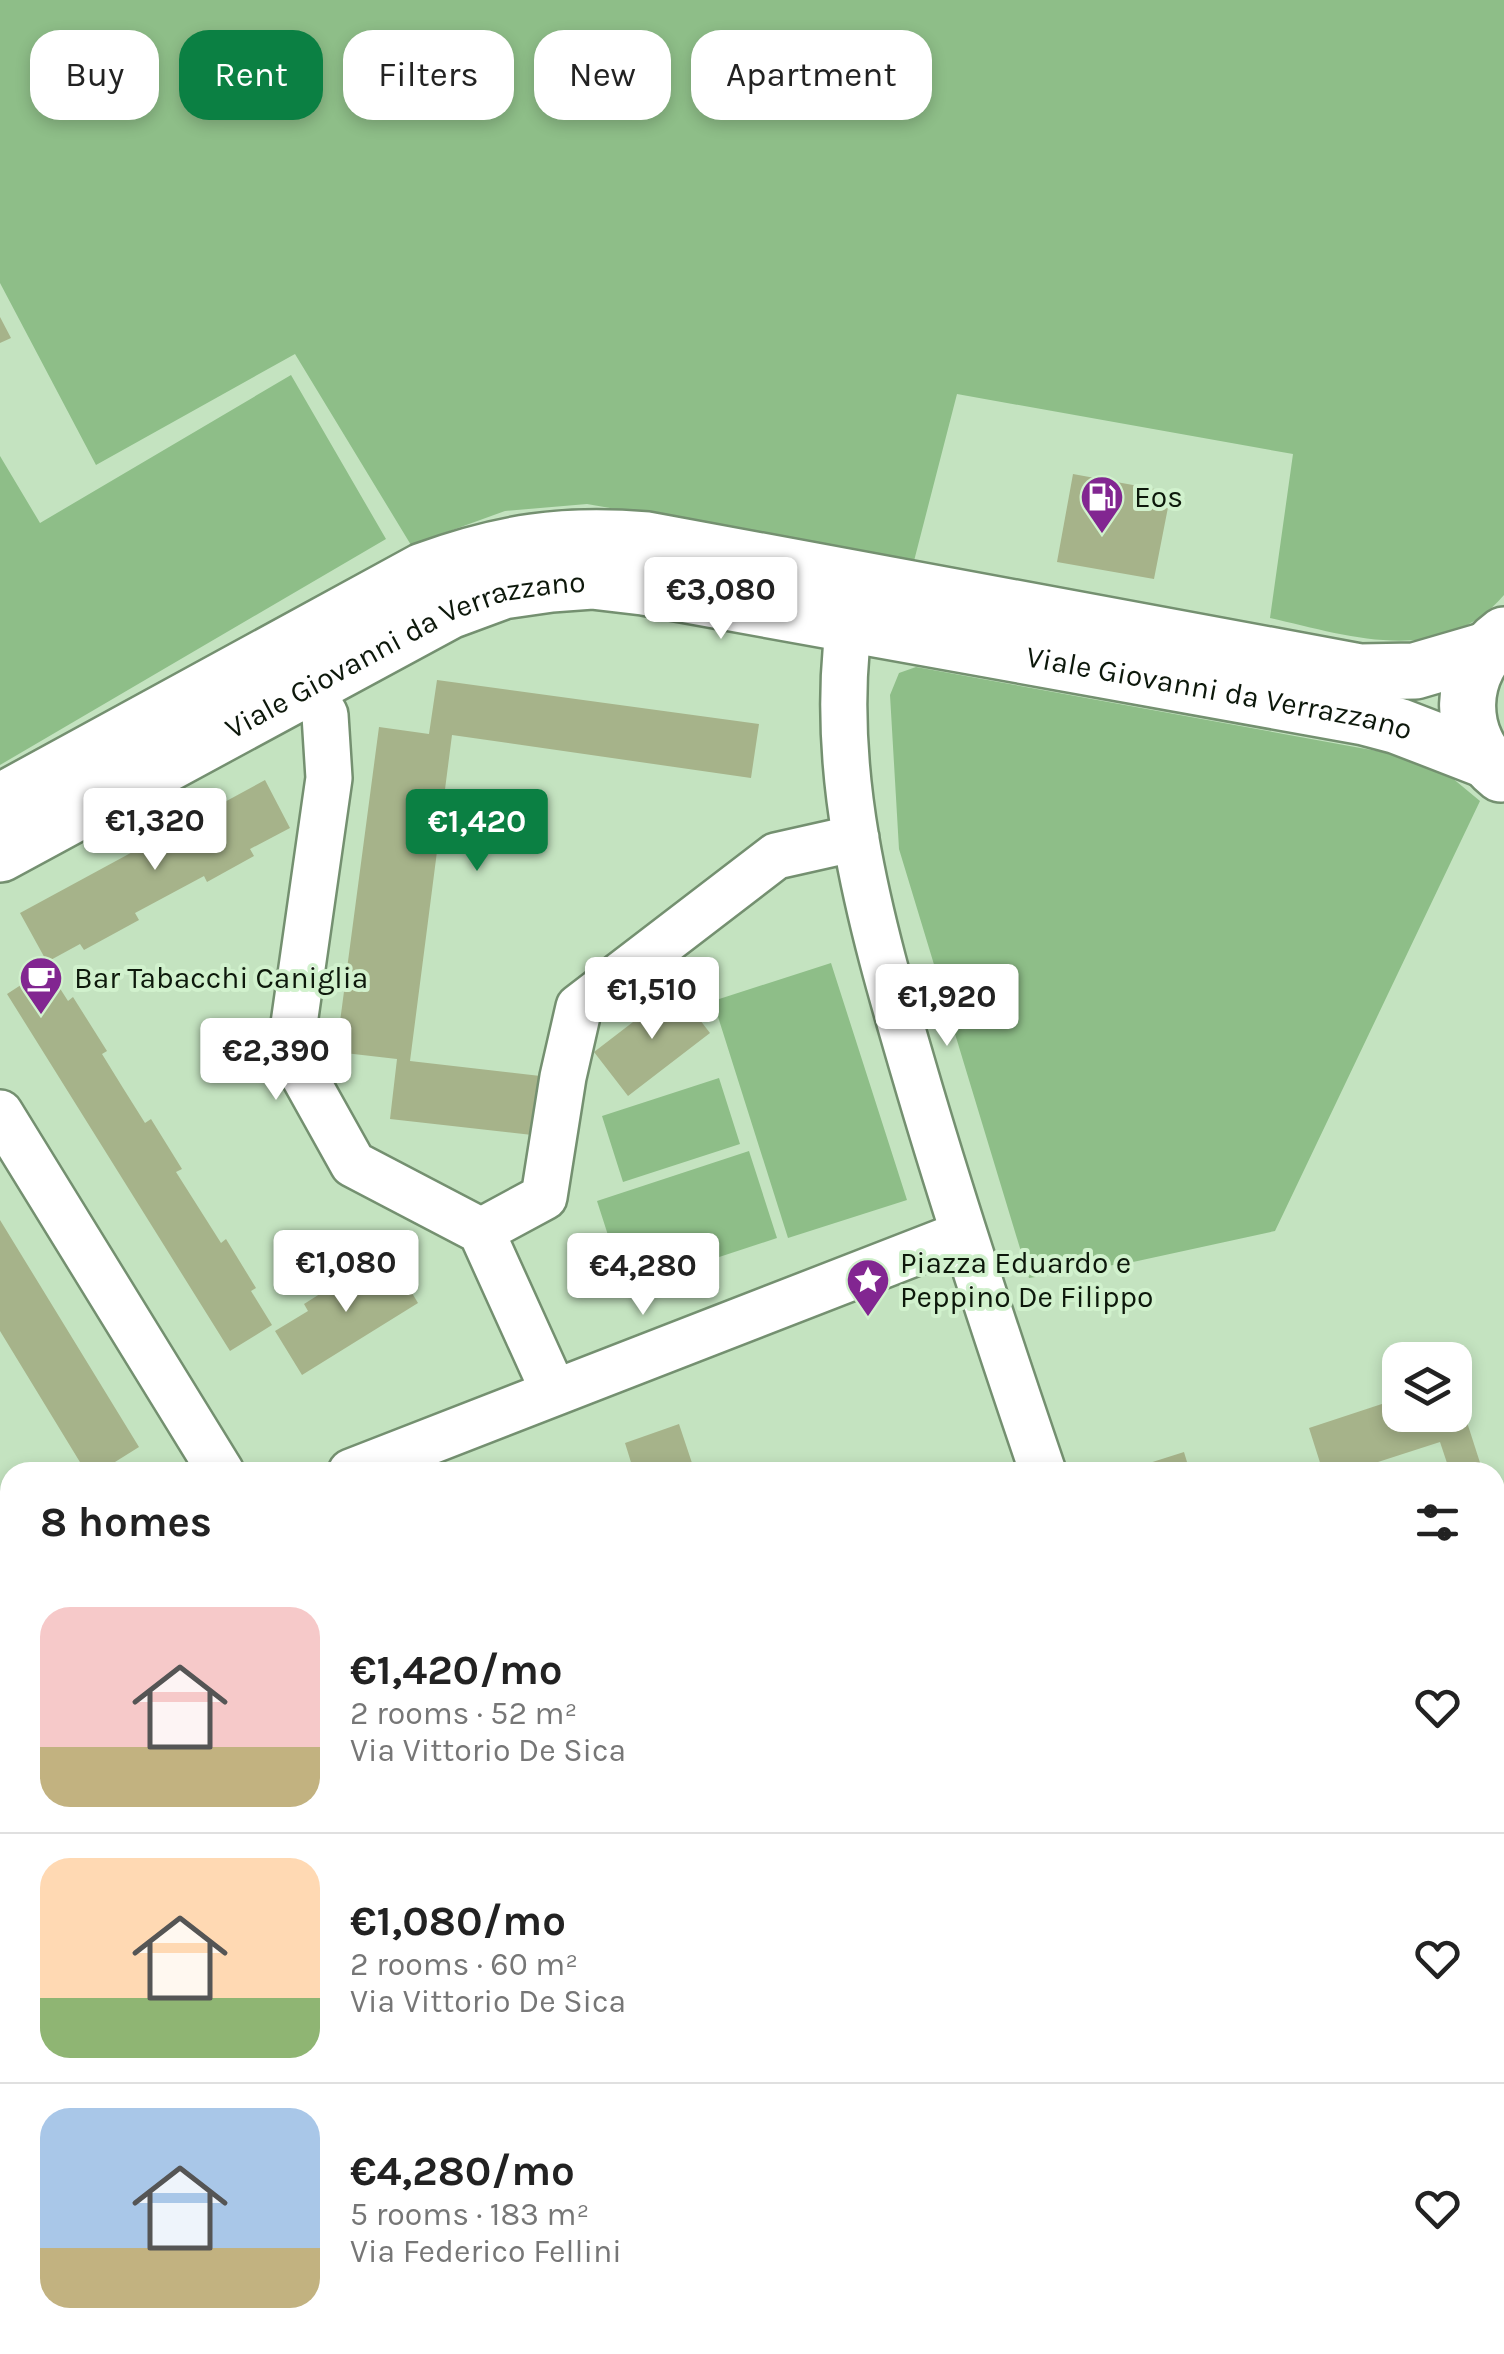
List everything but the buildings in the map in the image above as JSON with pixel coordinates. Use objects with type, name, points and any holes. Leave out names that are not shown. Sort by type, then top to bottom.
[{"type":"main road","name":"Viale Giovanni da Verrazzano","points":[[0,802],[423,571],[522,541],[598,536],[647,540],[853,601],[1208,666],[1398,726],[1495,768]]},
{"type":"main road","name":"Viale Giovanni da Verrazzano","points":[[0,854],[449,611],[504,590],[592,581],[853,601]]},
{"type":"main road","name":"Viale Giovanni da Verrazzano","points":[[1208,666],[1386,674],[1440,665],[1496,643]]},
{"type":"main road","points":[[1495,768],[1476,746],[1467,714],[1471,680],[1496,643]]},
{"type":"street","points":[[853,601],[844,706],[849,805],[878,947],[963,1234],[1040,1462]]},
{"type":"street","points":[[309,687],[325,715],[329,778],[292,1038],[300,1069],[353,1164],[481,1231],[554,1392]]},
{"type":"street","points":[[481,1231],[544,1197],[579,1007],[776,856],[856,838]]},
{"type":"street","points":[[0,1113],[215,1462]]},
{"type":"street","points":[[376,1462],[963,1234]]},
{"type":"green space","points":[[0,0],[1504,0],[1504,595],[1479,618],[1452,632],[1423,639],[1363,638],[1270,618],[1293,454],[957,394],[914,561],[587,504],[505,511],[411,545],[295,354],[96,465],[0,283]]},
{"type":"green space","points":[[291,375],[386,539],[0,765],[0,456],[40,523]]},
{"type":"green space","points":[[916,667],[1399,755],[1451,777],[1480,801],[1275,1231],[1133,1262],[1029,1278],[899,849],[890,695],[899,673]]},
{"type":"green space","points":[[831,963],[907,1200],[788,1238],[713,1001]]},
{"type":"green space","points":[[719,1078],[740,1144],[623,1182],[602,1116]]},
{"type":"green space","points":[[749,1151],[777,1238],[625,1288],[597,1201]]},
{"type":"place","name":"Eos","points":[[1102,535]]},
{"type":"place","name":"Bar Tabacchi Caniglia","points":[[41,1016]]},
{"type":"place","name":"Piazza Eduardo e Peppino De Filippo","points":[[868,1318]]}]
